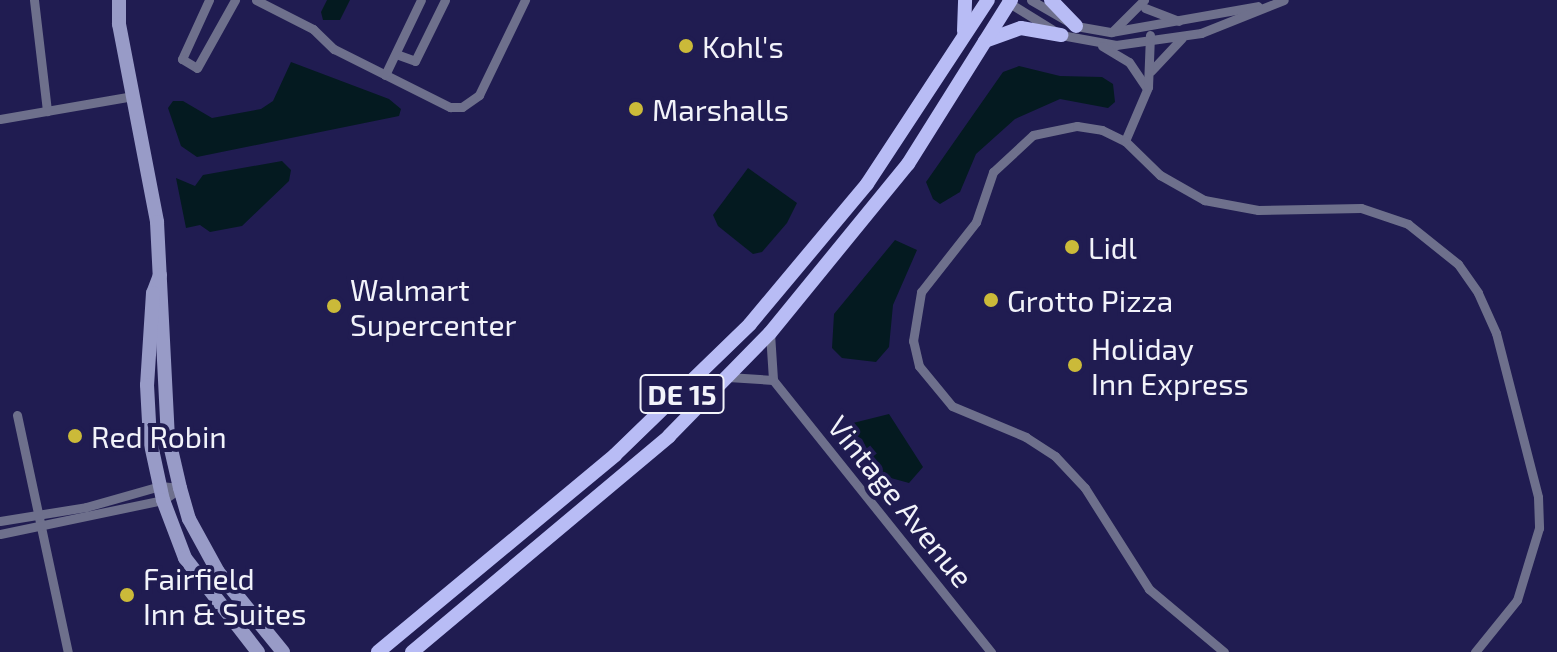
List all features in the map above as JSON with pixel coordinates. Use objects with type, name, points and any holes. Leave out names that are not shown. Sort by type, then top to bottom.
[{"type":"main road","points":[[960,45],[965,0]]},
{"type":"main road","name":"DE 15","points":[[378,652],[615,455],[707,369],[838,222],[988,0]]},
{"type":"main road","points":[[1051,0],[1076,26]]},
{"type":"main road","name":"DE 15","points":[[412,652],[622,476],[728,377],[770,333],[908,164],[1008,1]]},
{"type":"main road","points":[[985,42],[1021,28],[1061,35]]},
{"type":"street","points":[[34,0],[47,111]]},
{"type":"street","points":[[119,0],[157,222],[168,436],[180,488],[189,519],[218,572],[283,652]]},
{"type":"street","points":[[209,0],[182,59],[197,68],[235,0]]},
{"type":"street","points":[[257,0],[313,29],[334,49],[450,107],[462,107],[490,79],[525,0]]},
{"type":"street","points":[[385,75],[421,0]]},
{"type":"street","points":[[396,54],[415,61],[445,0]]},
{"type":"street","points":[[1031,0],[1076,26],[1111,32],[1182,22],[1284,0]]},
{"type":"street","points":[[1099,44],[1150,41],[1225,26],[1284,0]]},
{"type":"street","points":[[1008,1],[1061,35],[1099,44],[1127,60],[1147,91]]},
{"type":"street","points":[[1111,32],[1145,4],[1182,22]]},
{"type":"street","points":[[1125,141],[1147,91],[1149,28]]},
{"type":"street","points":[[1149,74],[1185,35]]},
{"type":"street","points":[[0,119],[133,96]]},
{"type":"street","points":[[1224,652],[1131,569],[1105,517],[1055,456],[940,396],[919,366],[913,341],[921,292],[976,222],[993,172],[1012,149],[1033,135],[1077,126],[1102,130],[1125,141],[1180,189],[1226,207],[1361,208],[1408,224],[1458,264],[1478,293],[1522,421],[1535,475],[1539,528],[1517,600],[1475,652]]},
{"type":"street","points":[[160,275],[153,293],[147,385],[161,493],[185,558],[258,652]]},
{"type":"street","points":[[728,377],[773,380],[770,333]]},
{"type":"street","name":"Vintage Avenue","points":[[773,380],[991,652]]},
{"type":"street","points":[[17,415],[68,652]]},
{"type":"street","points":[[0,534],[43,526],[180,488]]},
{"type":"street","points":[[0,521],[161,493]]},
{"type":"water","points":[[327,0],[350,0],[340,20],[323,20],[321,12]]},
{"type":"water","points":[[291,62],[389,99],[401,109],[399,116],[197,157],[181,146],[168,108],[173,101],[183,101],[212,118],[261,109],[273,101]]},
{"type":"water","points":[[1019,66],[1060,76],[1102,77],[1113,84],[1115,102],[1108,108],[1060,99],[1015,119],[976,154],[960,192],[940,204],[933,199],[926,182],[1003,72]]},
{"type":"water","points":[[282,161],[291,170],[289,181],[242,226],[210,232],[200,225],[186,228],[176,178],[195,186],[203,175]]},
{"type":"water","points":[[748,168],[797,203],[787,223],[762,252],[753,254],[718,226],[713,215]]},
{"type":"water","points":[[895,240],[917,250],[893,305],[889,347],[876,362],[842,358],[832,348],[834,314]]},
{"type":"water","points":[[889,414],[923,467],[909,483],[880,475],[862,439],[852,433],[853,423]]},
{"type":"place","name":"Kohl's","points":[[686,46]]},
{"type":"place","name":"Marshalls","points":[[636,109]]},
{"type":"place","name":"Lidl","points":[[1072,247]]},
{"type":"place","name":"Grotto Pizza","points":[[991,300]]},
{"type":"place","name":"Walmart Supercenter","points":[[334,306]]},
{"type":"place","name":"Holiday Inn Express","points":[[1075,365]]},
{"type":"place","name":"Red Robin","points":[[75,436]]},
{"type":"place","name":"Fairfield Inn & Suites","points":[[127,595]]}]
